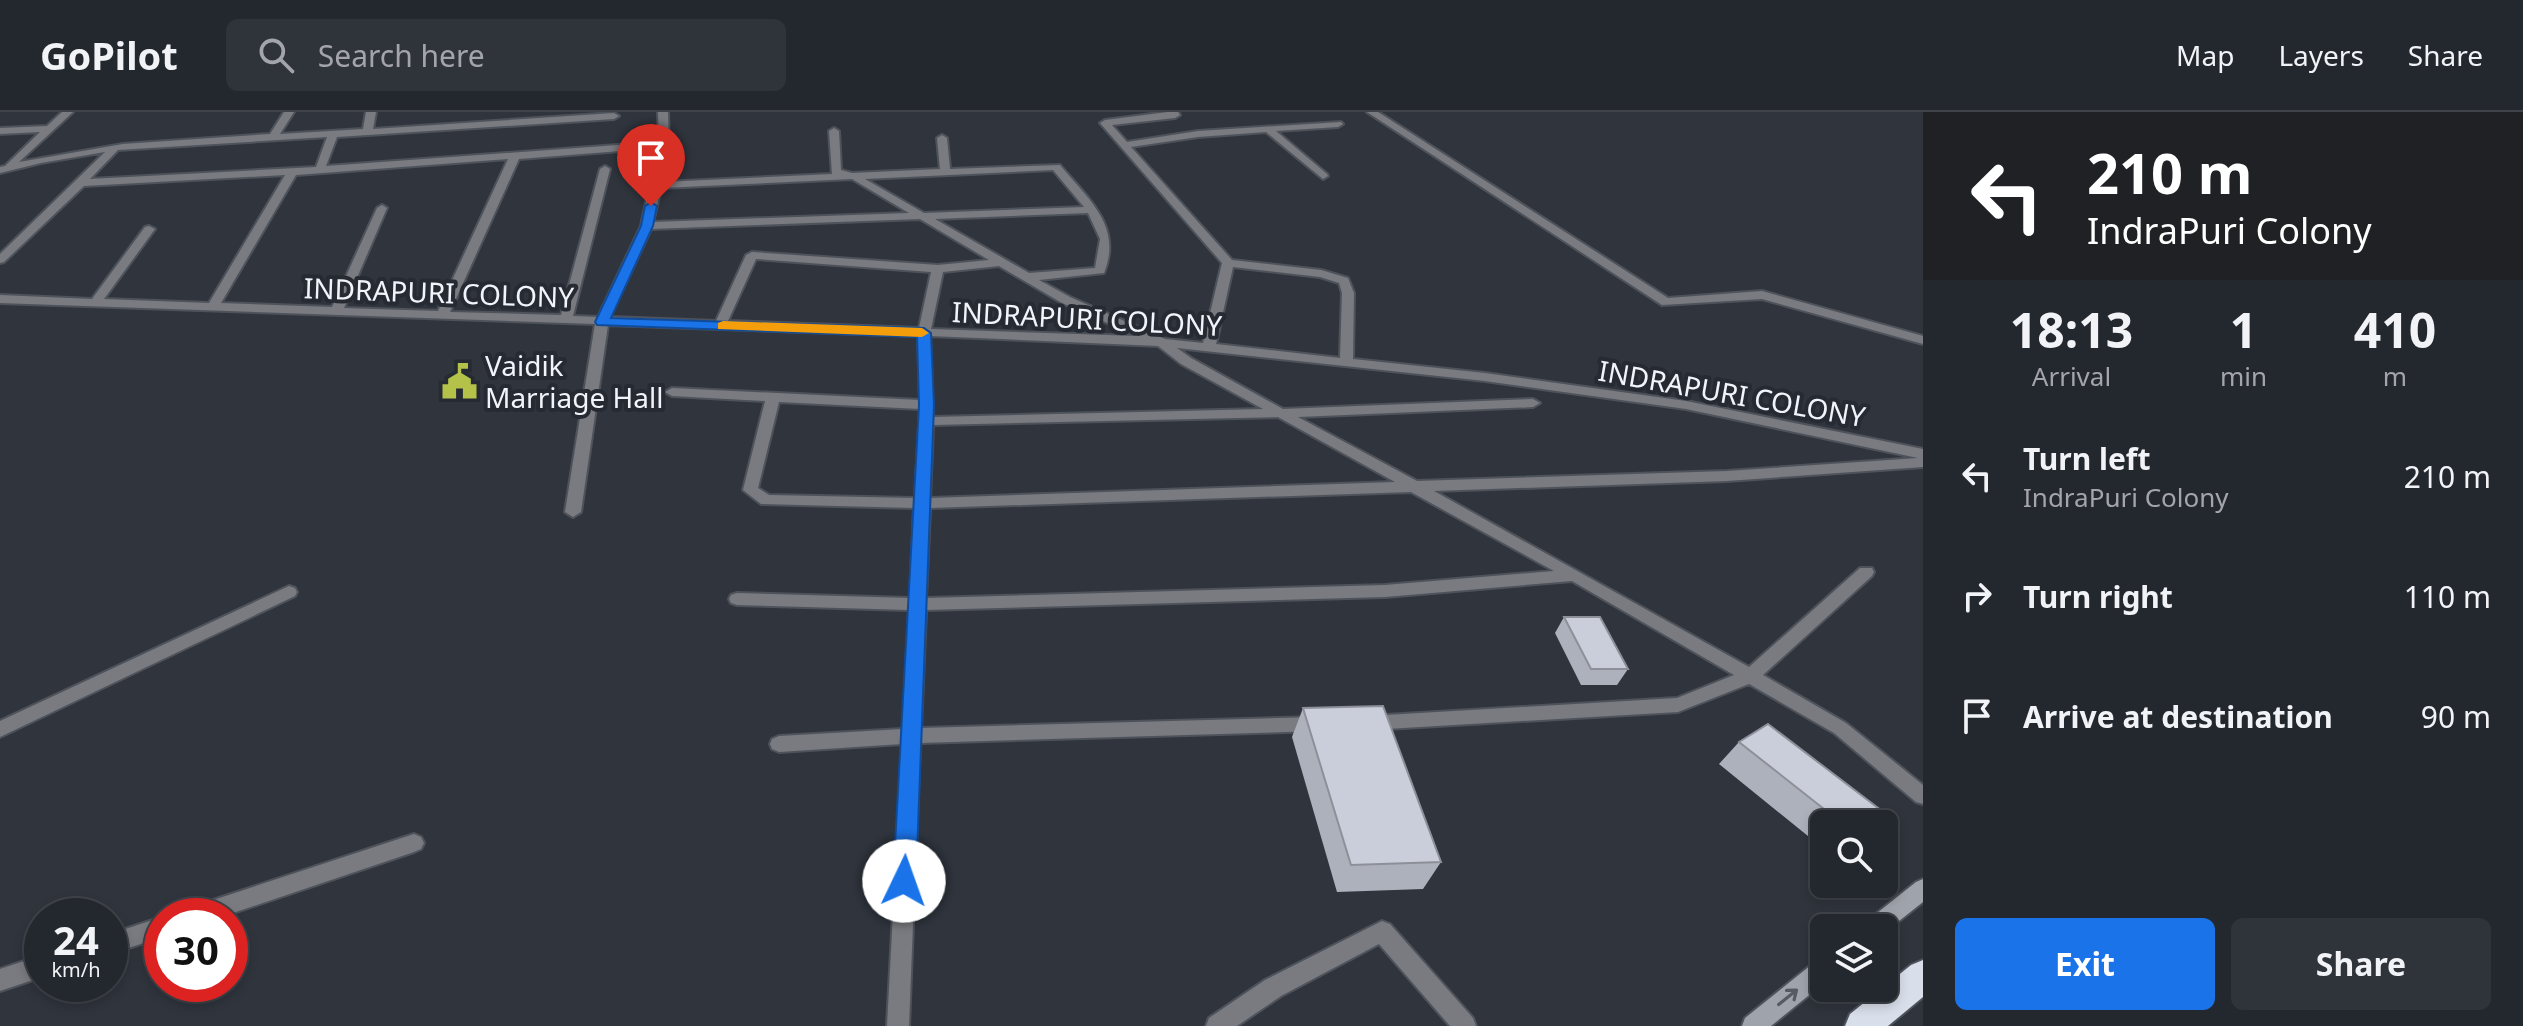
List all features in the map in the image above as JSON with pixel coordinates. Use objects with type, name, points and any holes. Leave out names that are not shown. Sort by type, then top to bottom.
[{"type":"highway","points":[[1862,1026],[1923,976]]},
{"type":"street","points":[[3,169],[68,112]]},
{"type":"street","points":[[272,138],[289,112]]},
{"type":"street","points":[[367,132],[371,112]]},
{"type":"street","points":[[490,124],[493,112]]},
{"type":"street","points":[[573,512],[602,322],[647,226],[664,145],[663,112]]},
{"type":"street","points":[[1173,112],[1175,115],[1105,123],[1228,263],[1321,274],[1344,281],[1348,293],[1346,362]]},
{"type":"street","points":[[1372,112],[1666,302],[1762,295],[1923,340]]},
{"type":"street","points":[[3,169],[36,160],[115,148],[614,116]]},
{"type":"street","points":[[1123,145],[1198,134],[1338,124]]},
{"type":"street","points":[[0,131],[50,129]]},
{"type":"street","points":[[1269,130],[1323,176]]},
{"type":"street","points":[[834,131],[836,172],[855,177],[1066,300],[1161,342],[1186,361],[1750,676],[1840,728],[1923,796]]},
{"type":"street","points":[[320,170],[333,134]]},
{"type":"street","points":[[942,138],[945,172]]},
{"type":"street","points":[[81,183],[292,172],[664,145]]},
{"type":"street","points":[[0,260],[115,148]]},
{"type":"street","points":[[442,316],[515,156]]},
{"type":"street","points":[[656,185],[1056,167],[1092,210],[1106,239],[1100,271],[1028,277]]},
{"type":"street","points":[[566,320],[605,169]]},
{"type":"street","points":[[213,307],[292,172]]},
{"type":"street","points":[[336,312],[382,208]]},
{"type":"street","points":[[647,226],[1092,210]]},
{"type":"street","points":[[95,303],[149,229]]},
{"type":"street","points":[[720,326],[752,255],[938,269],[1003,262]]},
{"type":"street","points":[[1209,347],[1228,263]]},
{"type":"street","points":[[898,1026],[926,413],[924,333],[938,269]]},
{"type":"street","points":[[0,312],[6,299]]},
{"type":"street","name":"INDRAPURI COLONY","points":[[6,299],[1161,342],[1485,377],[1686,405],[1923,454]]},
{"type":"street","points":[[672,392],[773,397],[926,413],[1282,413],[1533,403]]},
{"type":"street","points":[[773,397],[750,490],[766,500],[922,503],[1415,487],[1727,476],[1923,462]]},
{"type":"street","points":[[779,744],[911,736],[1345,724],[1678,705],[1750,676],[1866,572]]},
{"type":"street","points":[[737,599],[918,604],[1385,591],[1574,575]]},
{"type":"street","points":[[0,729],[289,592]]},
{"type":"street","points":[[248,898],[414,843]]},
{"type":"street","points":[[1892,914],[1923,889]]},
{"type":"street","points":[[1217,1026],[1273,988],[1382,931],[1465,1026]]},
{"type":"street","points":[[0,980],[24,972]]},
{"type":"street","points":[[1753,1026],[1810,980]]},
{"type":"building","points":[[1564,617],[1600,617],[1628,669],[1591,669]]},
{"type":"building","points":[[1383,706],[1441,862],[1351,865],[1303,708]]},
{"type":"building","points":[[1768,724],[1881,810],[1825,810],[1739,742]]},
{"type":"slow traffic","points":[[723,326],[922,333]]},
{"type":"place","name":"Vaidik Marriage Hall","points":[[459,381]]},
{"type":"route","points":[[651,206],[647,226],[602,322],[924,333],[927,405],[904,881]]}]
